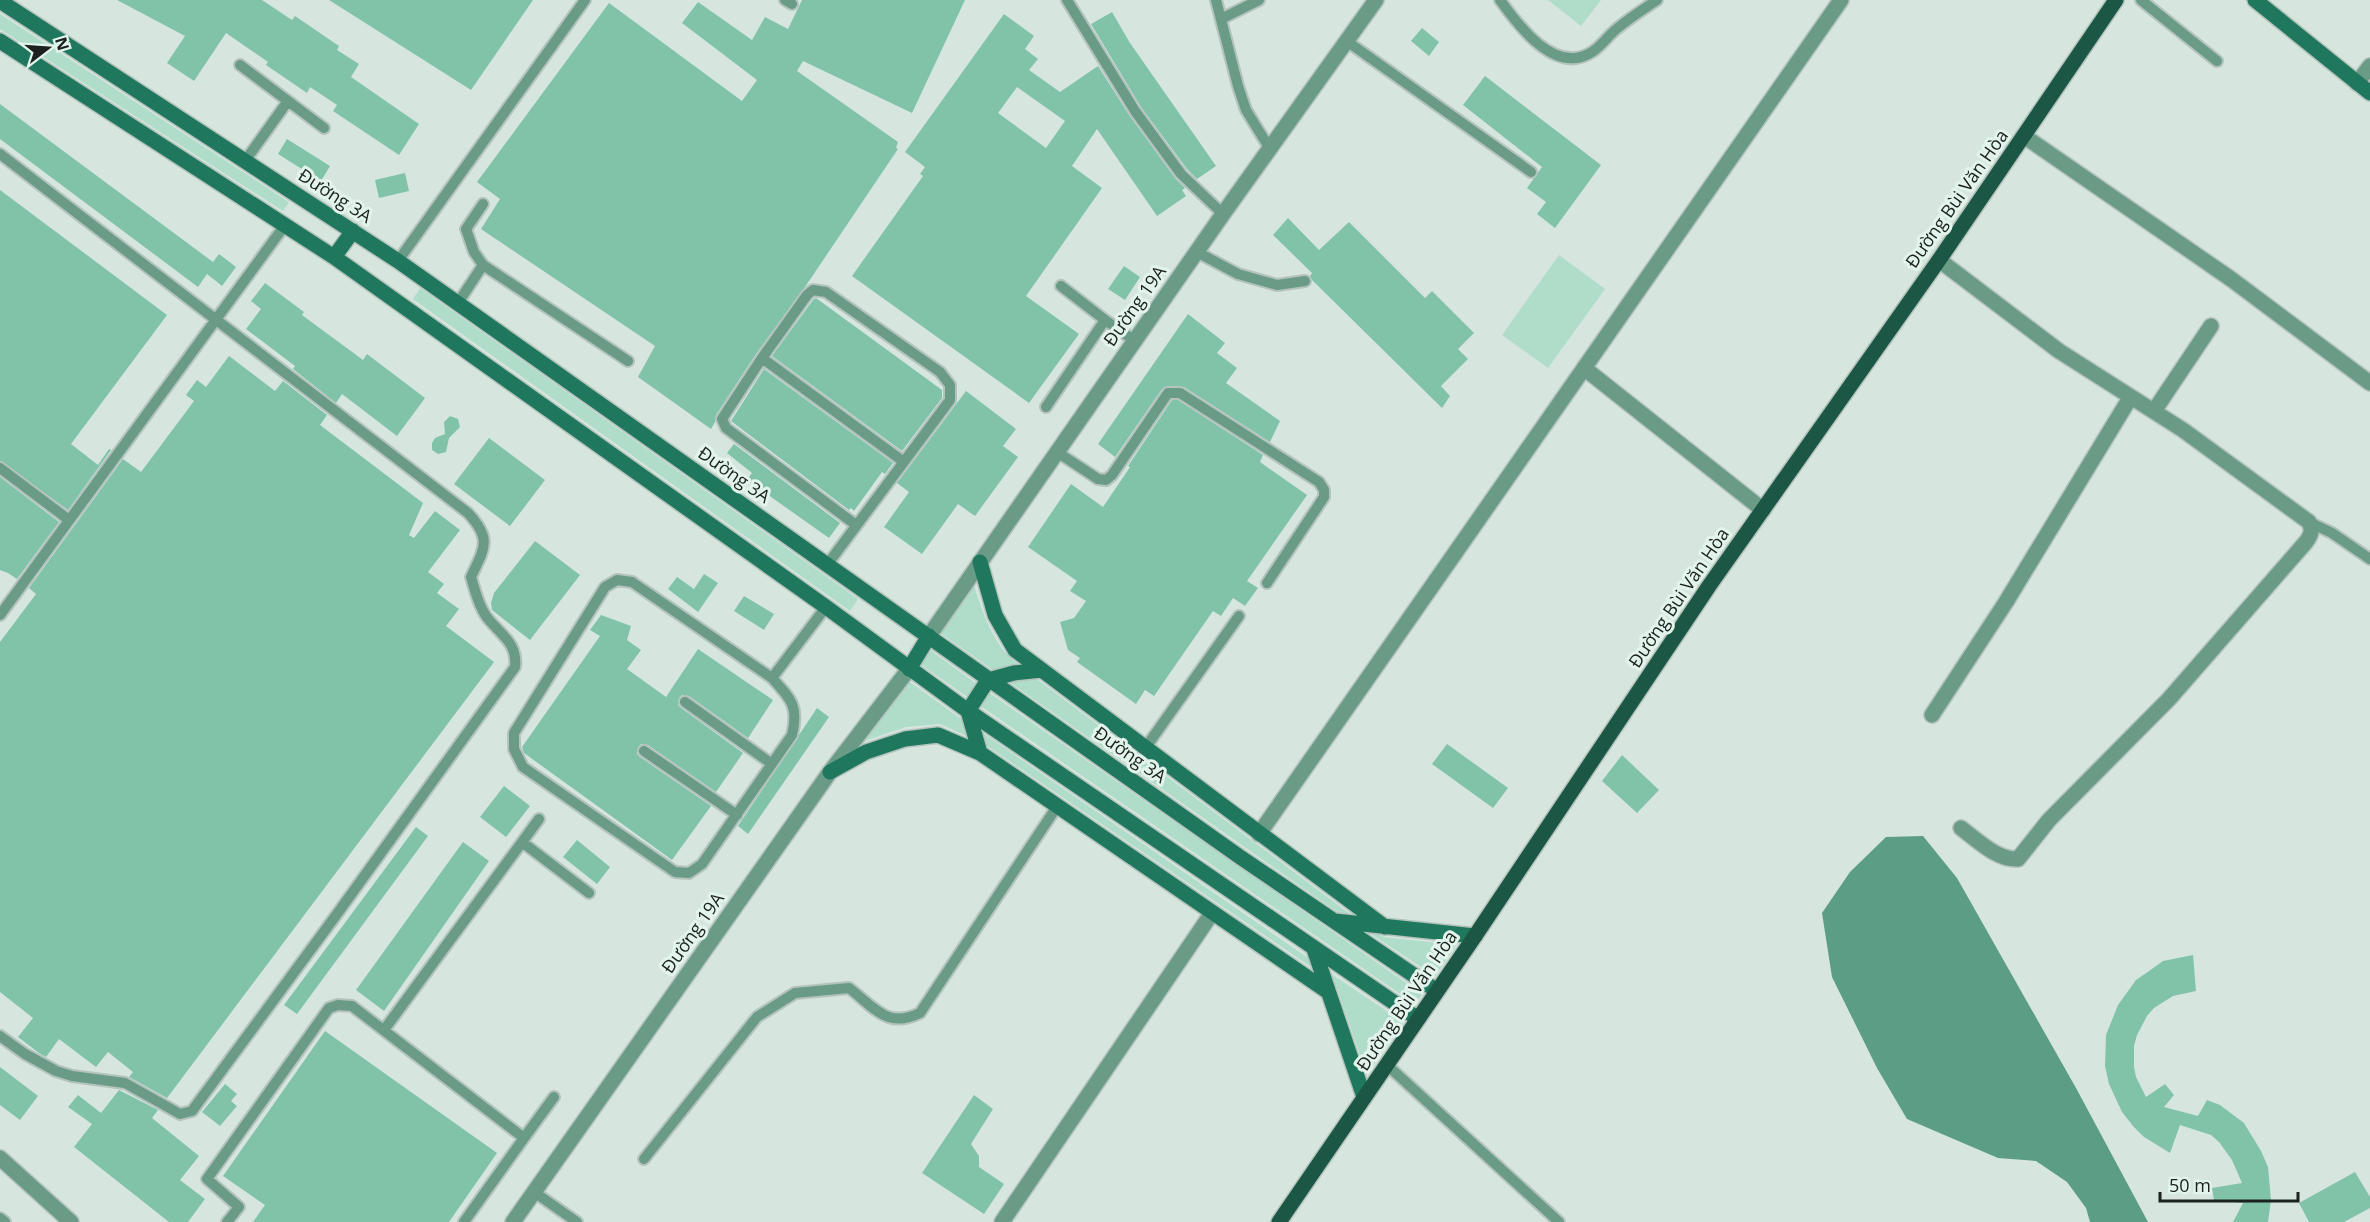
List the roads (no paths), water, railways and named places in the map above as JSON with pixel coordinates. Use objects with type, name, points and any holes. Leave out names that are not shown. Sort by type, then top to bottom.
[{"type":"main road","name":"Đường Bùi Văn Hòa","points":[[1279,1222],[1475,936],[1709,586],[1939,260],[2116,0]]},
{"type":"street","name":"Đường 19A","points":[[929,636],[1223,214],[1376,0]]},
{"type":"street","points":[[1259,834],[1841,0]]},
{"type":"street","points":[[2255,0],[2370,93]]},
{"type":"street","name":"Đường 3A","points":[[0,2],[398,261],[988,680],[1332,921],[1437,991]]},
{"type":"street","points":[[0,41],[334,257],[826,607],[968,711],[1129,819],[1418,1019]]},
{"type":"street","points":[[2357,82],[2370,66]]},
{"type":"street","points":[[2024,136],[2231,279],[2370,383]]},
{"type":"street","points":[[334,257],[353,231]]},
{"type":"street","points":[[1939,260],[2059,351],[2130,398],[2154,411],[2309,522],[2311,535],[2169,699],[2049,820],[2018,858],[2010,859],[2000,855],[1961,828]]},
{"type":"street","points":[[2154,411],[2211,326]]},
{"type":"street","points":[[1584,368],[1763,510]]},
{"type":"street","points":[[1932,715],[2012,594],[2130,398]]},
{"type":"street","name":"Đường 3A","points":[[980,562],[995,615],[1015,650],[1385,927]]},
{"type":"street","points":[[909,669],[929,636]]},
{"type":"street","name":"Đường 19A","points":[[513,1222],[830,772],[909,669]]},
{"type":"street","points":[[980,753],[968,711],[988,680],[1014,673],[1042,670]]},
{"type":"street","points":[[830,772],[866,752],[905,739],[938,735],[980,753],[1327,991]]},
{"type":"street","points":[[1002,1222],[1212,913]]},
{"type":"street","points":[[1332,921],[1475,936]]},
{"type":"street","points":[[1314,949],[1364,1098]]},
{"type":"street","points":[[0,1158],[71,1222]]},
{"type":"lane","points":[[398,261],[585,0]]},
{"type":"lane","points":[[1067,0],[1135,111],[1181,174],[1223,214]]},
{"type":"lane","points":[[1216,0],[1246,110],[1270,149]]},
{"type":"lane","points":[[1221,19],[1259,0]]},
{"type":"lane","points":[[1500,0],[1534,40],[1556,55],[1569,58],[1591,53],[1619,27],[1657,0]]},
{"type":"lane","points":[[2141,0],[2217,61]]},
{"type":"lane","points":[[1348,42],[1531,172]]},
{"type":"lane","points":[[240,66],[324,128]]},
{"type":"lane","points":[[245,161],[288,101]]},
{"type":"lane","points":[[0,154],[468,513],[485,538],[481,556],[471,577],[486,616],[511,643],[516,657],[515,667],[192,1111],[180,1114],[125,1083],[72,1076],[56,1071],[25,1054],[0,1036]]},
{"type":"lane","points":[[483,204],[466,229],[474,252],[483,265],[628,361]]},
{"type":"lane","points":[[0,615],[285,225]]},
{"type":"lane","points":[[1197,252],[1238,274],[1277,285],[1305,281]]},
{"type":"lane","points":[[458,303],[483,265]]},
{"type":"lane","points":[[1061,286],[1135,340]]},
{"type":"lane","points":[[827,565],[950,400],[950,385],[940,372],[821,290],[813,290],[762,358],[722,419],[726,428],[856,525]]},
{"type":"lane","points":[[1046,407],[1105,320]]},
{"type":"lane","points":[[762,358],[904,462]]},
{"type":"lane","points":[[1058,452],[1098,479],[1106,480],[1112,475],[1168,393],[1180,393],[1319,482],[1324,490],[1324,497],[1267,583]]},
{"type":"lane","points":[[0,468],[69,520]]},
{"type":"lane","points":[[2309,522],[2332,533],[2370,559]]},
{"type":"lane","points":[[617,580],[632,582],[772,678],[792,699],[796,718],[792,735],[702,864],[688,873],[675,872],[523,767],[514,749],[514,733],[605,587],[617,580]]},
{"type":"lane","points":[[772,678],[826,607]]},
{"type":"lane","points":[[1146,747],[1239,616]]},
{"type":"lane","points":[[685,702],[772,765]]},
{"type":"lane","points":[[644,752],[737,815]]},
{"type":"lane","points":[[644,1158],[757,1017],[795,993],[849,988],[890,1019],[905,1020],[920,1013],[1058,805]]},
{"type":"lane","points":[[384,1030],[539,819]]},
{"type":"lane","points":[[522,842],[589,893]]},
{"type":"lane","points":[[227,1222],[239,1207],[207,1179],[329,1008],[338,1005],[352,1006],[524,1138]]},
{"type":"lane","points":[[1387,1065],[1559,1222]]},
{"type":"lane","points":[[464,1222],[554,1097]]},
{"type":"lane","points":[[534,1192],[577,1222]]},
{"type":"lane","points":[[0,1218],[5,1222]]}]
